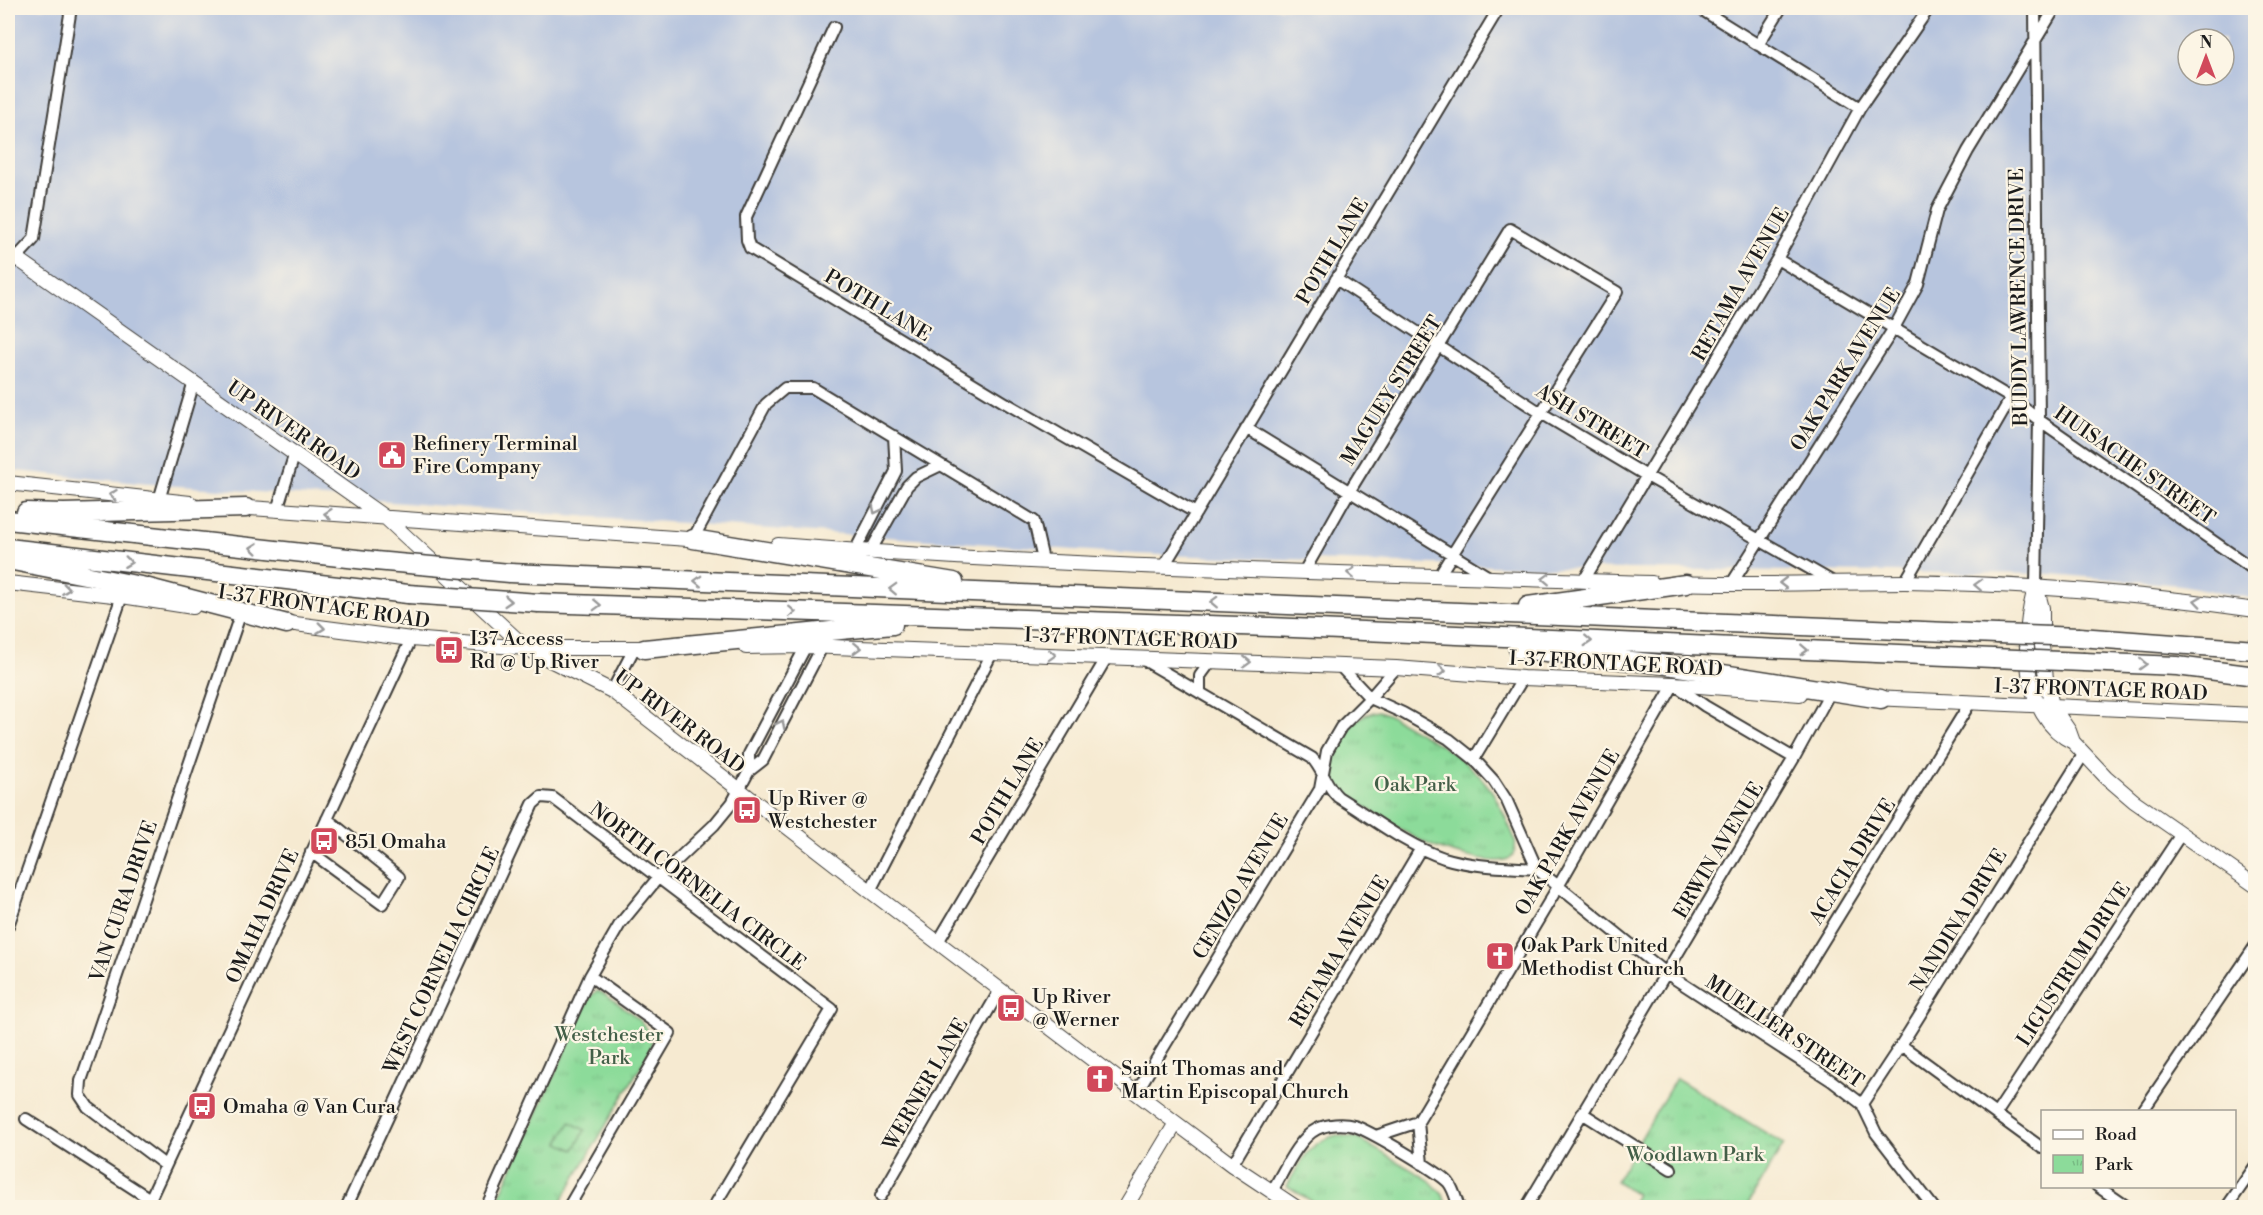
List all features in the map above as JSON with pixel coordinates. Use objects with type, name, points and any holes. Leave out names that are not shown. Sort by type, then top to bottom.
[{"type":"highway","points":[[8,511],[64,513],[246,508]]},
{"type":"highway","points":[[8,520],[375,561],[510,573],[2079,637],[2256,650]]},
{"type":"highway","points":[[693,539],[955,582],[999,593]]},
{"type":"highway","points":[[8,548],[408,594],[539,603],[1362,631],[2177,666],[2256,676]]},
{"type":"highway","points":[[8,560],[141,586],[287,624]]},
{"type":"highway","points":[[1476,614],[1686,584]]},
{"type":"highway","points":[[639,649],[967,618]]},
{"type":"highway","points":[[1362,631],[1400,640],[1550,652],[1660,664],[1881,699]]},
{"type":"main road","name":"UP RIVER ROAD","points":[[10,259],[194,382],[294,456],[387,519],[526,648],[612,691],[1136,1093],[1232,1165],[1297,1208]]},
{"type":"main road","points":[[8,483],[246,508],[870,552],[1438,577],[1686,584],[1905,582],[2036,586],[2173,598],[2256,610]]},
{"type":"main road","name":"I-37 FRONTAGE ROAD","points":[[8,583],[122,596],[287,624],[411,639],[526,648],[822,646],[993,652],[1396,668],[1523,678],[1674,684],[1881,699],[2256,716]]},
{"type":"main road","name":"BUDDY LAWRENCE DRIVE","points":[[2036,586],[2029,607],[2028,670],[2030,685],[2045,706],[2060,736],[2071,736],[2083,755],[2134,801],[2256,886]]},
{"type":"main road","points":[[2071,736],[2070,717],[2081,707]]},
{"type":"main road","points":[[1125,1208],[1176,1123]]},
{"type":"street","points":[[10,259],[34,240],[71,8]]},
{"type":"street","name":"POTH LANE","points":[[1164,566],[1499,8]]},
{"type":"street","points":[[1699,8],[1860,108]]},
{"type":"street","points":[[1758,45],[1781,8]]},
{"type":"street","name":"RETAMA AVENUE","points":[[1584,580],[1777,260],[1860,108],[1929,8]]},
{"type":"street","name":"BUDDY LAWRENCE DRIVE","points":[[2035,8],[2039,420],[2036,586]]},
{"type":"street","name":"OAK PARK AVENUE","points":[[1732,583],[1894,328],[1918,284],[1936,210],[1968,151],[2055,8]]},
{"type":"street","name":"POTH LANE","points":[[834,27],[746,217],[747,240],[750,248],[1004,402],[1196,513]]},
{"type":"street","name":"MAGUEY STREET","points":[[1305,570],[1349,492],[1510,229],[1617,292],[1541,413]]},
{"type":"street","name":"HUISACHE STREET","points":[[1777,260],[2011,398],[2039,420],[2256,571]]},
{"type":"street","name":"ASH STREET","points":[[1336,279],[1541,413],[1836,583]]},
{"type":"street","points":[[159,500],[194,382]]},
{"type":"street","points":[[693,539],[766,404],[785,388],[813,388],[1034,521],[1043,560]]},
{"type":"street","points":[[1905,582],[2011,398]]},
{"type":"street","points":[[1438,577],[1454,555],[1541,413]]},
{"type":"street","points":[[1246,428],[1489,577]]},
{"type":"street","points":[[855,551],[887,489],[897,464],[894,436]]},
{"type":"street","points":[[277,510],[294,456]]},
{"type":"street","points":[[870,552],[900,496],[915,477],[941,465]]},
{"type":"street","points":[[887,489],[900,496]]},
{"type":"street","points":[[8,926],[122,596]]},
{"type":"street","name":"VAN CURA DRIVE","points":[[165,1165],[88,1107],[80,1095],[81,1081],[240,615]]},
{"type":"street","name":"OMAHA DRIVE","points":[[148,1203],[411,639]]},
{"type":"street","points":[[749,771],[749,754],[806,646]]},
{"type":"street","points":[[486,1208],[590,976],[620,924],[657,879],[714,825],[740,789],[749,771],[762,760],[822,646]]},
{"type":"street","points":[[612,691],[639,649]]},
{"type":"street","points":[[870,891],[993,652]]},
{"type":"street","name":"POTH LANE","points":[[938,942],[1107,657]]},
{"type":"street","points":[[1142,659],[1312,758],[1318,764],[1330,789],[1338,797],[1420,848],[1467,863],[1536,869],[1507,801],[1494,781],[1474,759],[1449,739],[1403,713],[1370,698],[1339,666]]},
{"type":"street","points":[[1200,693],[1200,676],[1211,661]]},
{"type":"street","name":"CENIZO AVENUE","points":[[1136,1093],[1320,789],[1327,752],[1341,727],[1396,668]]},
{"type":"street","points":[[1474,759],[1523,678]]},
{"type":"street","points":[[1674,684],[1705,706],[1794,758]]},
{"type":"street","name":"OAK PARK AVENUE","points":[[1418,1122],[1674,684]]},
{"type":"street","points":[[1705,706],[1706,693],[1710,687]]},
{"type":"street","name":"ERWIN AVENUE","points":[[1526,1208],[1794,758],[1828,696]]},
{"type":"street","name":"ACACIA DRIVE","points":[[1764,1037],[1970,703]]},
{"type":"street","name":"NANDINA DRIVE","points":[[1862,1104],[2083,755]]},
{"type":"street","name":"NORTH CORNELIA CIRCLE","points":[[541,797],[553,798],[657,879],[832,1009],[713,1208]]},
{"type":"street","name":"WEST CORNELIA CIRCLE","points":[[346,1208],[532,804],[541,797]]},
{"type":"street","points":[[311,852],[382,904],[399,877],[327,819]]},
{"type":"street","name":"LIGUSTRUM DRIVE","points":[[1996,1114],[2181,834]]},
{"type":"street","name":"RETAMA AVENUE","points":[[1232,1165],[1420,848]]},
{"type":"street","name":"MUELLER STREET","points":[[1536,869],[1666,974],[1862,1104],[1876,1133],[1934,1208]]},
{"type":"street","points":[[2143,1110],[2256,945]]},
{"type":"street","points":[[568,1208],[670,1033],[590,976]]},
{"type":"street","name":"WERNER LANE","points":[[880,1196],[1000,990]]},
{"type":"street","points":[[1901,1045],[2041,1147]]},
{"type":"street","points":[[1582,1113],[1671,1169]]},
{"type":"street","points":[[26,1119],[148,1203]]},
{"type":"street","points":[[1376,1136],[1418,1122],[1422,1164]]},
{"type":"street","points":[[1272,1191],[1304,1139],[1317,1129],[1337,1124],[1353,1126],[1376,1136],[1422,1164],[1448,1182],[1459,1208]]},
{"type":"street","points":[[2226,1208],[2256,1165]]},
{"type":"street","points":[[2100,1188],[2129,1208]]},
{"type":"shaded area","points":[[8,8],[2255,8],[2255,599],[2180,585],[2051,574],[1551,568],[1135,554],[138,483],[8,470]]},
{"type":"green space","name":"Oak Park","points":[[1379,711],[1446,748],[1472,768],[1483,780],[1493,793],[1515,839],[1515,849],[1511,857],[1495,861],[1483,860],[1433,846],[1404,832],[1342,792],[1335,781],[1332,768],[1333,755],[1338,742],[1355,721],[1366,714]]},
{"type":"green space","name":"Westchester Park","points":[[597,991],[627,1009],[641,1022],[647,1030],[652,1047],[558,1207],[494,1208],[590,997]]},
{"type":"green space","name":"Woodlawn Park","points":[[1676,1078],[1784,1144],[1746,1207],[1630,1207],[1637,1194],[1616,1181]]},
{"type":"green space","points":[[570,1122],[585,1130],[574,1150],[559,1143]]},
{"type":"green space","points":[[1337,1135],[1357,1138],[1429,1180],[1443,1195],[1447,1207],[1321,1207],[1287,1186],[1306,1154],[1327,1138]]},
{"type":"place","name":"Refinery Terminal Fire Company","points":[[392,455]]},
{"type":"place","name":"I37 Access Rd @ Up River","points":[[449,650]]},
{"type":"place","name":"Up River @ Westchester","points":[[747,810]]},
{"type":"place","name":"851 Omaha","points":[[324,841]]},
{"type":"place","name":"Oak Park United Methodist Church","points":[[1500,956]]},
{"type":"place","name":"Up River @ Werner","points":[[1011,1008]]},
{"type":"place","name":"Saint Thomas and Martin Episcopal Church","points":[[1100,1079]]},
{"type":"place","name":"Omaha @ Van Cura","points":[[202,1106]]}]
